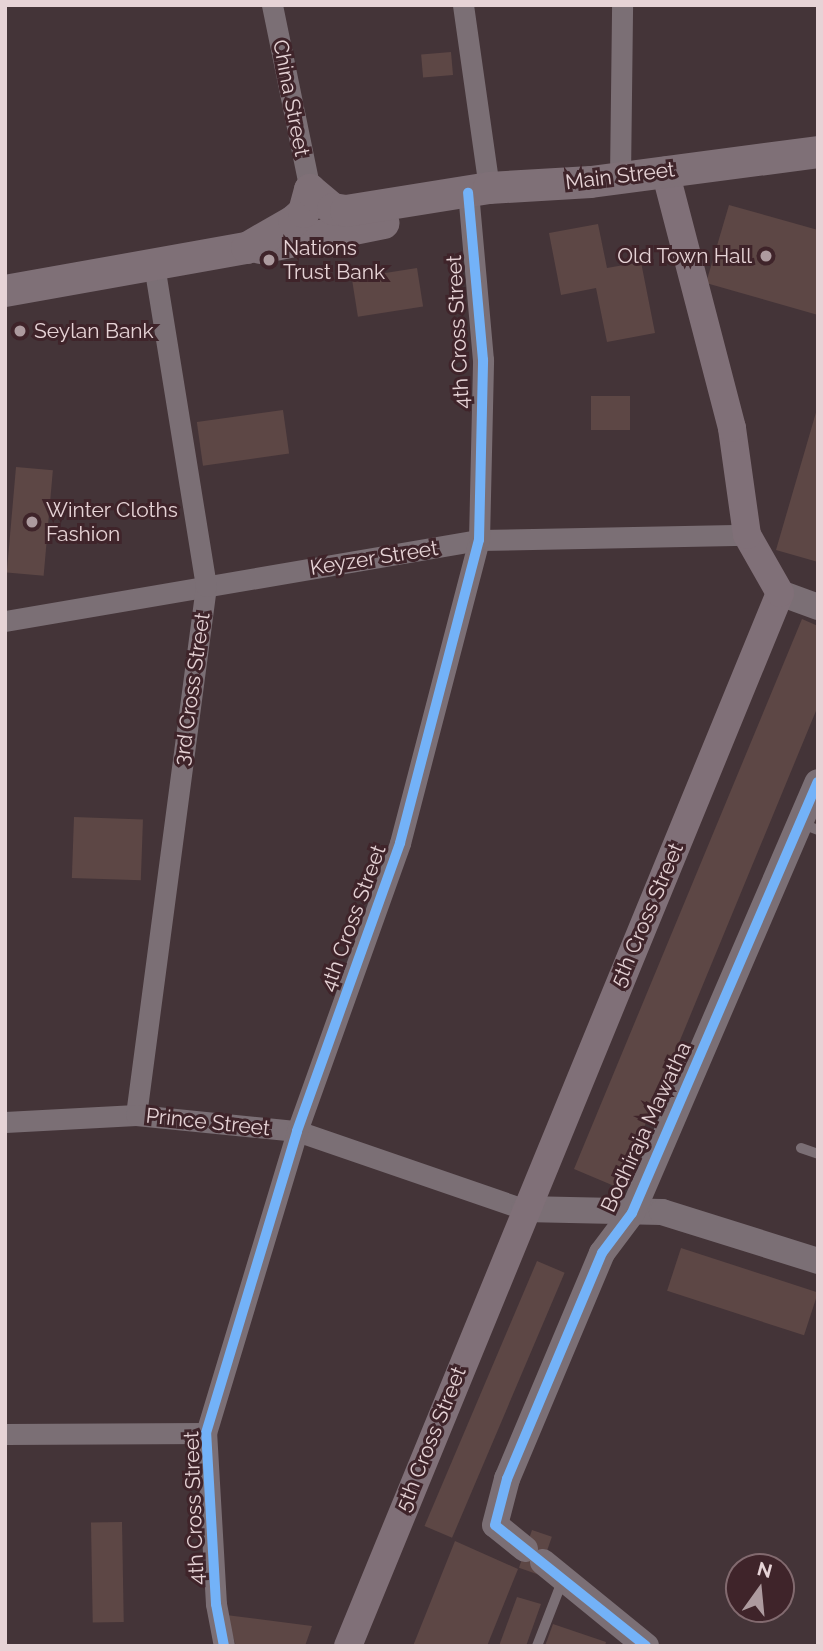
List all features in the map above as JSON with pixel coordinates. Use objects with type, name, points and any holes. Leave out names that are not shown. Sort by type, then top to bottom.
[{"type":"main road","name":"Main Street","points":[[247,248],[294,221],[304,212],[310,190],[333,209],[422,202],[478,190],[620,177],[818,152]]},
{"type":"main road","points":[[665,171],[732,428],[747,535],[780,593]]},
{"type":"main road","name":"Main Street","points":[[5,291],[247,248],[291,245],[393,221],[422,202]]},
{"type":"main road","name":"5th Cross Street","points":[[348,1646],[523,1209],[780,593]]},
{"type":"street","name":"China Street","points":[[272,5],[310,190]]},
{"type":"street","name":"4th Cross Street","points":[[224,1646],[216,1604],[206,1433],[297,1131],[400,843],[479,540],[483,360],[478,190],[463,5]]},
{"type":"street","points":[[620,177],[622,5]]},
{"type":"street","name":"3rd Cross Street","points":[[136,1115],[206,586],[154,266]]},
{"type":"street","name":"Keyzer Street","points":[[5,621],[479,540],[747,535]]},
{"type":"street","points":[[780,593],[818,607]]},
{"type":"street","name":"Bodhiraja Mawatha","points":[[544,1562],[495,1525],[507,1479],[602,1253],[632,1213],[809,827],[818,782]]},
{"type":"street","name":"Prince Street","points":[[5,1122],[136,1115],[297,1131],[523,1209]]},
{"type":"street","points":[[523,1209],[662,1212],[818,1261]]},
{"type":"street","points":[[5,1434],[206,1433]]},
{"type":"street","points":[[544,1562],[640,1644]]},
{"type":"lane","points":[[801,1148],[818,1154]]},
{"type":"lane","points":[[537,1646],[544,1562]]},
{"type":"building","points":[[451,52],[453,75],[423,78],[421,55]]},
{"type":"building","name":"Old Town Hall","points":[[729,205],[818,230],[818,315],[706,283]]},
{"type":"building","points":[[598,224],[607,268],[641,262],[655,333],[607,342],[596,288],[561,295],[549,233]]},
{"type":"building","points":[[417,268],[423,307],[358,317],[352,278]]},
{"type":"building","points":[[591,396],[630,396],[630,430],[591,430]]},
{"type":"building","points":[[818,409],[818,562],[776,550]]},
{"type":"building","points":[[283,410],[289,454],[203,466],[197,422]]},
{"type":"building","name":"Winter Cloths Fashion","points":[[16,467],[53,470],[44,576],[7,573]]},
{"type":"building","points":[[802,619],[818,626],[818,706],[619,1188],[574,1169]]},
{"type":"building","points":[[74,817],[143,819],[141,880],[72,878]]},
{"type":"building","points":[[681,1248],[818,1292],[804,1335],[667,1291]]},
{"type":"building","points":[[537,1261],[565,1273],[452,1538],[424,1526]]},
{"type":"building","points":[[122,1522],[124,1622],[93,1623],[91,1523]]},
{"type":"building","points":[[532,1530],[552,1537],[539,1575],[519,1568]]},
{"type":"building","points":[[455,1541],[518,1569],[487,1646],[413,1646]]},
{"type":"building","points":[[517,1597],[541,1604],[526,1646],[499,1646]]},
{"type":"building","points":[[226,1615],[312,1626],[305,1646],[236,1646]]},
{"type":"building","points":[[553,1624],[606,1642],[605,1646],[545,1646]]},
{"type":"cycle path","points":[[224,1646],[216,1604],[206,1433],[297,1131],[400,843],[479,540],[483,360],[468,193]]},
{"type":"cycle path","points":[[646,1646],[495,1525],[507,1479],[602,1253],[632,1213],[818,782]]},
{"type":"place","name":"Old Town Hall","points":[[766,256]]},
{"type":"place","name":"Nations Trust Bank","points":[[269,260]]},
{"type":"place","name":"Seylan Bank","points":[[20,331]]},
{"type":"place","name":"Winter Cloths Fashion","points":[[32,522]]}]
